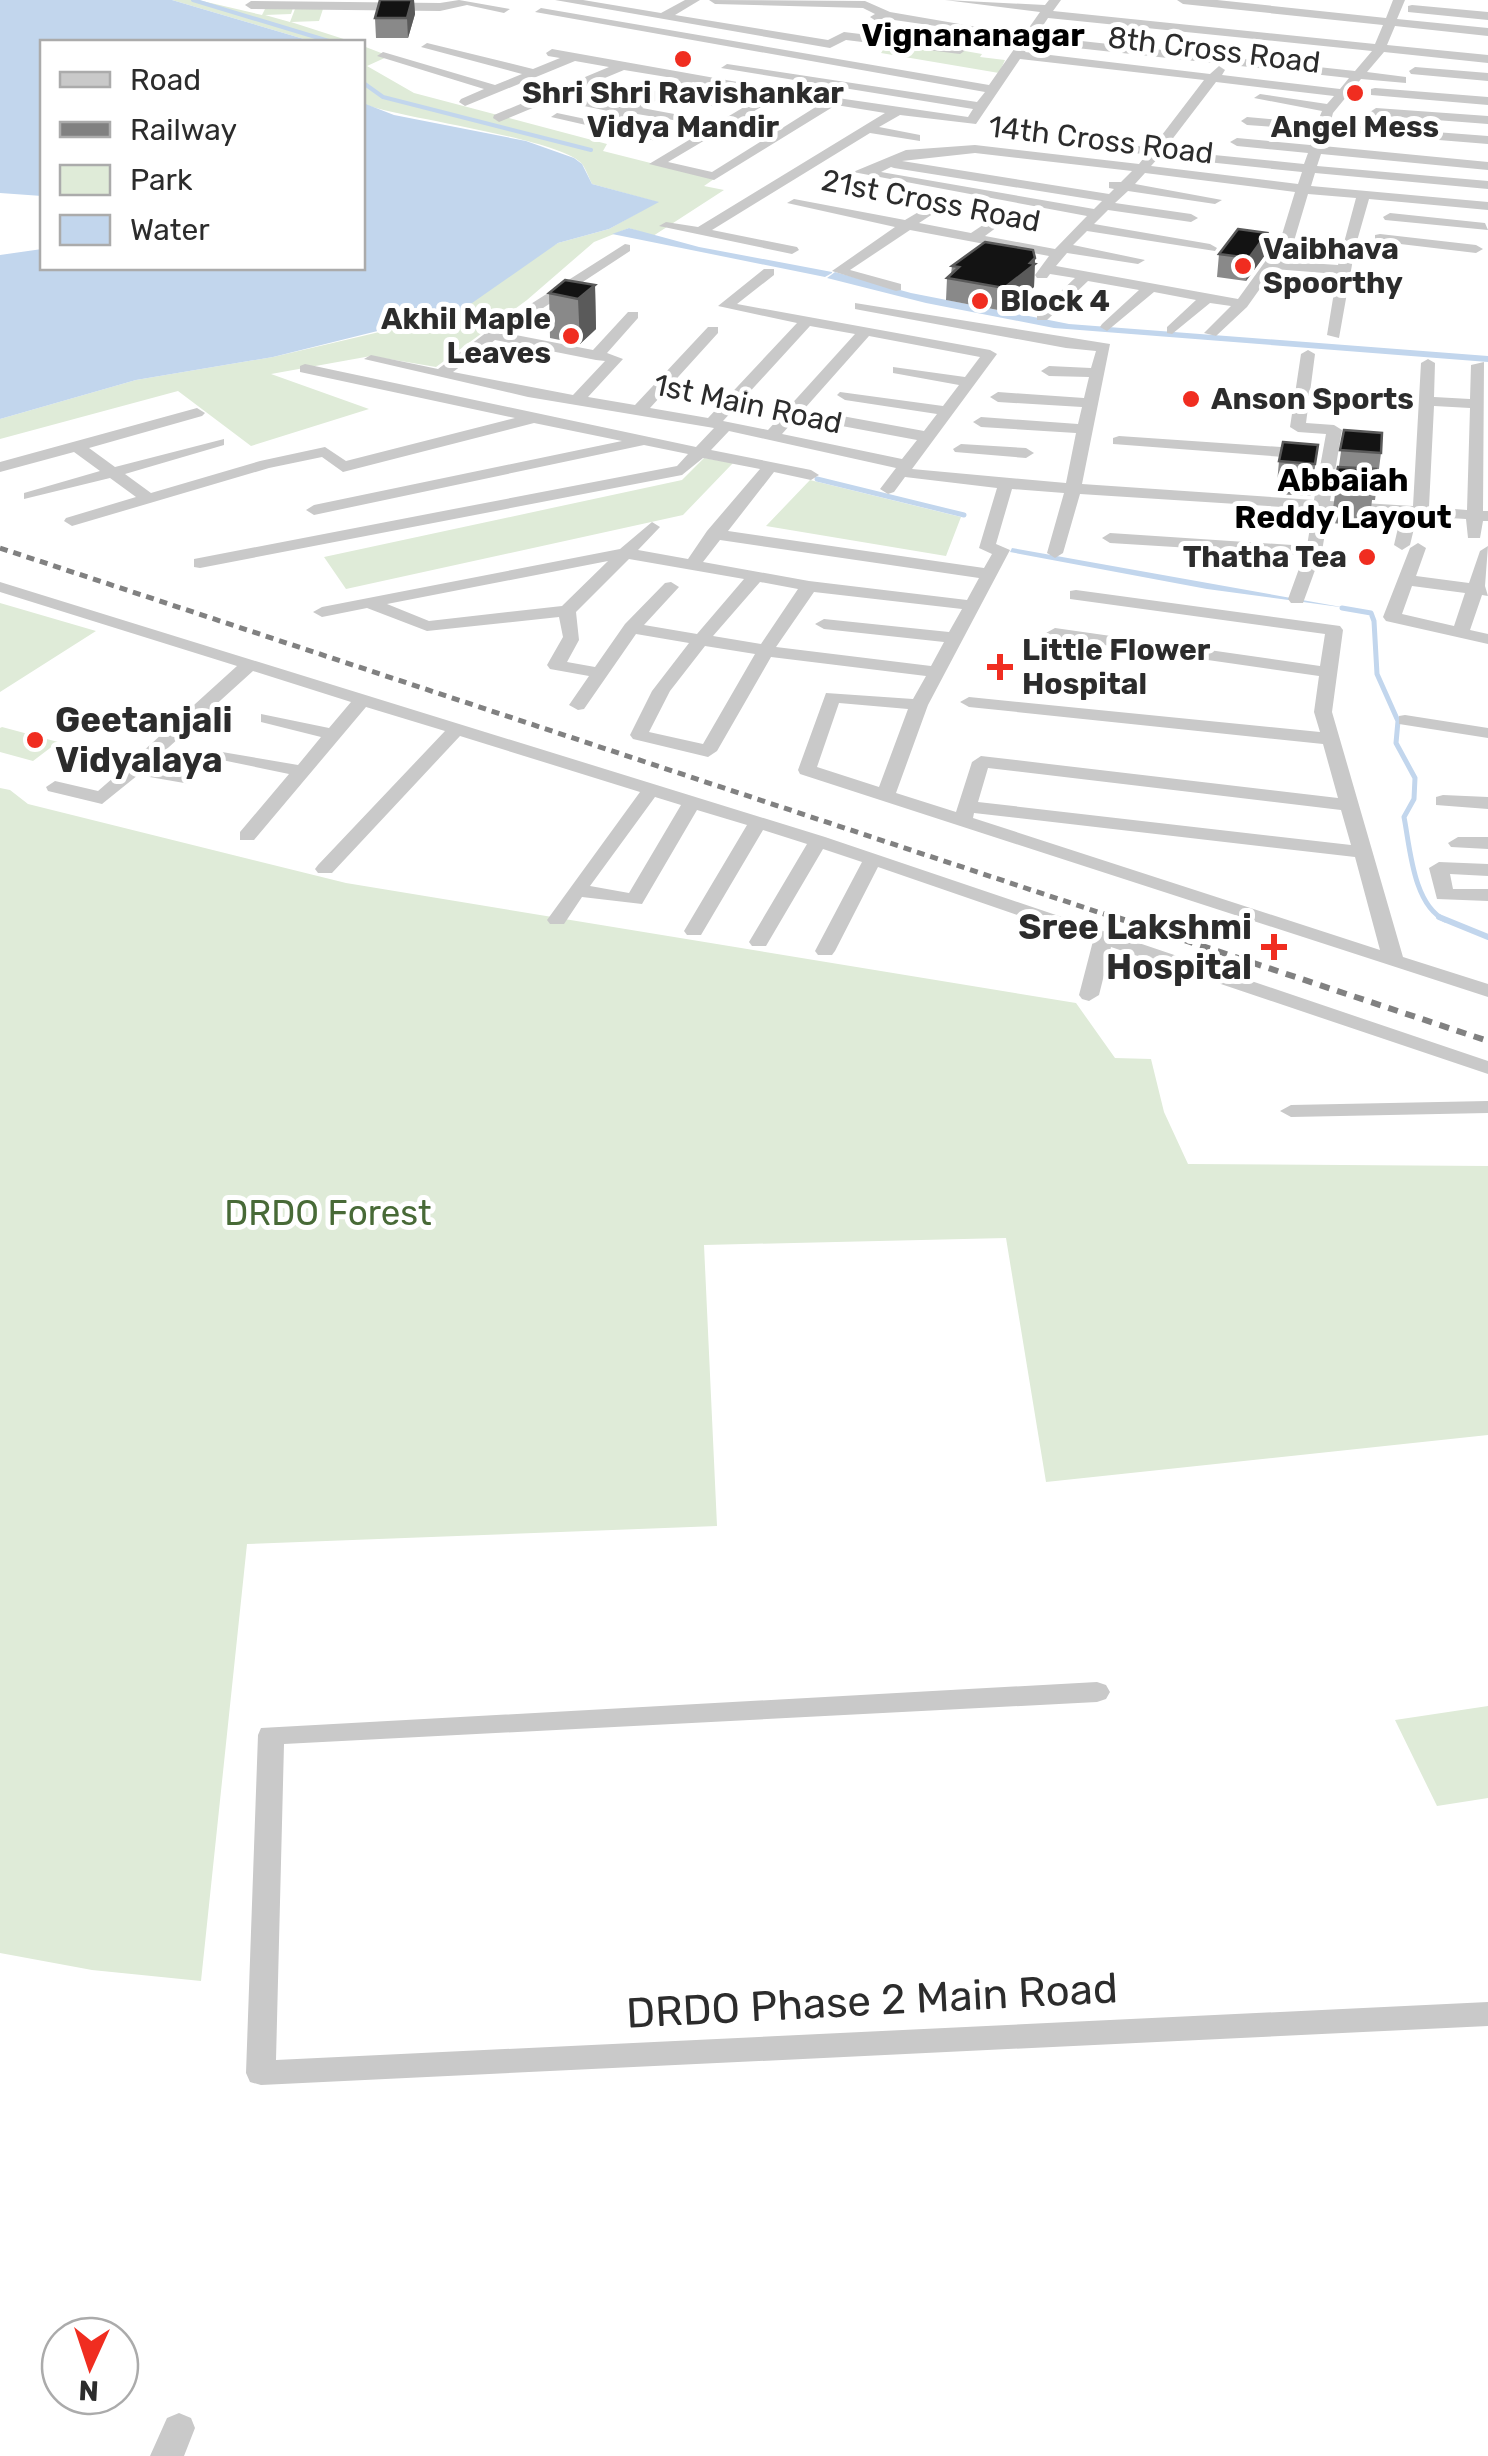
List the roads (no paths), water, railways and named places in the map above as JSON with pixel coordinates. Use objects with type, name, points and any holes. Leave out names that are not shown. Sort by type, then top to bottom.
[{"type":"street","points":[[561,0],[666,18],[787,26],[830,44],[854,25],[886,16],[1402,80]]},
{"type":"street","points":[[613,6],[630,0]]},
{"type":"street","points":[[666,18],[694,0]]},
{"type":"street","points":[[666,18],[703,0]]},
{"type":"street","points":[[715,0],[813,9]]},
{"type":"street","points":[[775,0],[894,0]]},
{"type":"street","points":[[951,0],[1488,48]]},
{"type":"street","points":[[1182,0],[1333,9],[1393,22],[1488,32]]},
{"type":"street","points":[[250,5],[362,3],[440,7],[468,1],[504,9]]},
{"type":"street","points":[[552,53],[776,93],[971,121],[1017,55],[1005,32],[1012,9],[984,3]]},
{"type":"street","points":[[787,26],[813,9],[830,4],[865,6],[886,16]]},
{"type":"street","points":[[1211,333],[1242,304],[1288,242],[1320,127],[1330,108],[1379,50],[1399,4],[1488,16]]},
{"type":"street","points":[[844,36],[960,50],[1005,32],[1050,6],[1247,35],[1488,59]]},
{"type":"street","points":[[541,12],[995,90]]},
{"type":"street","points":[[1005,32],[1236,47],[1488,77]]},
{"type":"street","points":[[1242,304],[1045,272],[1144,168],[1247,35]]},
{"type":"street","points":[[427,47],[532,74]]},
{"type":"street","name":"8th Cross Road","points":[[1017,55],[1209,84],[1488,101]]},
{"type":"street","points":[[383,56],[496,89]]},
{"type":"street","points":[[871,70],[889,56]]},
{"type":"street","points":[[465,102],[573,57]]},
{"type":"street","points":[[448,76],[484,61]]},
{"type":"street","points":[[923,78],[943,64]]},
{"type":"street","points":[[499,118],[622,66]]},
{"type":"street","points":[[726,68],[982,108]]},
{"type":"street","points":[[1008,68],[1209,84],[1330,108]]},
{"type":"street","points":[[597,125],[691,78]]},
{"type":"street","points":[[624,87],[712,104]]},
{"type":"street","points":[[776,93],[656,164],[714,176],[833,102]]},
{"type":"street","points":[[583,102],[680,119]]},
{"type":"street","points":[[700,232],[896,111]]},
{"type":"street","points":[[1376,112],[1488,120]]},
{"type":"street","points":[[557,117],[656,137]]},
{"type":"street","points":[[1246,121],[1488,140]]},
{"type":"street","points":[[868,129],[917,152],[1106,206]]},
{"type":"street","points":[[1237,142],[1488,166]]},
{"type":"street","points":[[1100,145],[1488,185]]},
{"type":"street","points":[[949,150],[1019,160],[1005,177]]},
{"type":"street","name":"14th Cross Road","points":[[891,161],[917,152],[949,150],[1052,156],[1248,184],[1488,206]]},
{"type":"street","points":[[1039,170],[1052,156]]},
{"type":"street","points":[[1005,177],[891,161],[860,172],[974,195],[1191,218]]},
{"type":"street","points":[[1064,178],[1214,200]]},
{"type":"street","points":[[1236,204],[1248,184]]},
{"type":"street","points":[[1334,335],[1349,234],[1364,195]]},
{"type":"street","name":"21st Cross Road","points":[[794,202],[856,198],[908,224],[974,238],[1138,260]]},
{"type":"street","points":[[896,286],[839,271],[938,205]]},
{"type":"street","points":[[974,238],[1004,215]]},
{"type":"street","points":[[1390,218],[1486,221],[1470,268]]},
{"type":"street","points":[[666,226],[792,250]]},
{"type":"street","points":[[1086,227],[1210,248]]},
{"type":"street","points":[[1380,238],[1476,249]]},
{"type":"street","points":[[440,374],[625,248]]},
{"type":"street","points":[[1271,264],[1344,270]]},
{"type":"street","points":[[769,272],[724,306],[864,333],[993,350],[888,489]]},
{"type":"street","points":[[1042,317],[1086,276]]},
{"type":"street","points":[[1107,327],[1151,287]]},
{"type":"street","points":[[1172,330],[1208,297]]},
{"type":"street","points":[[860,306],[1066,344],[1104,347],[1083,429],[1074,488],[1054,554]]},
{"type":"street","points":[[596,356],[633,315]]},
{"type":"street","points":[[200,563],[682,470],[702,452],[719,424],[806,322]]},
{"type":"street","points":[[640,409],[714,330]]},
{"type":"street","points":[[770,438],[864,333]]},
{"type":"street","points":[[492,335],[616,359],[568,424]]},
{"type":"street","points":[[1296,600],[1314,552],[1334,430],[1298,427],[1308,354]]},
{"type":"street","name":"1st Main Road","points":[[371,359],[719,424],[903,468],[1012,484]]},
{"type":"street","points":[[1428,362],[1416,511],[1406,580],[1392,617],[1488,640]]},
{"type":"street","points":[[1474,535],[1482,516],[1479,364]]},
{"type":"street","points":[[305,369],[811,475]]},
{"type":"street","points":[[898,370],[970,382]]},
{"type":"street","points":[[1049,371],[1096,374]]},
{"type":"street","points":[[846,394],[947,411]]},
{"type":"street","points":[[998,396],[1089,403]]},
{"type":"street","points":[[1427,401],[1477,404]]},
{"type":"street","points":[[0,467],[197,413]]},
{"type":"street","points":[[72,521],[266,464],[325,452],[343,466],[534,418]]},
{"type":"street","points":[[831,419],[929,437]]},
{"type":"street","points":[[981,422],[1083,429]]},
{"type":"street","points":[[885,797],[919,706],[1002,550],[987,548],[1034,426]]},
{"type":"street","points":[[314,510],[646,440]]},
{"type":"street","points":[[1119,440],[1329,456]]},
{"type":"street","points":[[30,496],[218,442]]},
{"type":"street","points":[[77,447],[149,499]]},
{"type":"street","points":[[961,449],[1026,454]]},
{"type":"street","points":[[692,565],[770,467]]},
{"type":"street","points":[[1012,484],[1482,516]]},
{"type":"street","points":[[368,604],[427,626],[571,608],[652,527]]},
{"type":"street","points":[[713,534],[988,574]]},
{"type":"street","points":[[1110,538],[1314,552]]},
{"type":"street","points":[[1462,632],[1482,590],[1488,551]]},
{"type":"street","points":[[322,612],[624,553],[808,586],[970,605]]},
{"type":"street","points":[[754,577],[648,710],[638,736],[708,751],[765,651],[808,586]]},
{"type":"street","points":[[1406,580],[1482,590]]},
{"type":"street","points":[[578,705],[631,628],[671,587]]},
{"type":"street","points":[[0,588],[818,841],[1488,1068]]},
{"type":"street","points":[[1076,595],[1336,622],[1322,712],[1394,962]]},
{"type":"street","points":[[571,608],[570,637],[556,665],[600,673]]},
{"type":"street","points":[[824,624],[955,638]]},
{"type":"street","points":[[631,628],[765,651],[936,672]]},
{"type":"street","points":[[1055,633],[1327,672]]},
{"type":"street","points":[[55,787],[102,798],[248,666]]},
{"type":"street","points":[[919,706],[832,697],[807,770],[885,797],[965,814],[1362,852]]},
{"type":"street","points":[[246,836],[361,701]]},
{"type":"street","points":[[968,702],[1331,739]]},
{"type":"street","points":[[267,718],[334,734]]},
{"type":"street","points":[[1404,720],[1488,732]]},
{"type":"street","points":[[326,869],[456,730]]},
{"type":"street","points":[[64,753],[183,780]]},
{"type":"street","points":[[229,756],[302,771]]},
{"type":"street","points":[[965,814],[981,762],[1350,805]]},
{"type":"street","points":[[558,920],[651,790]]},
{"type":"street","points":[[1444,801],[1488,803]]},
{"type":"street","points":[[577,890],[635,900],[692,803]]},
{"type":"street","points":[[965,814],[1394,962],[1488,990]]},
{"type":"street","points":[[694,931],[758,823]]},
{"type":"street","points":[[759,942],[818,841]]},
{"type":"street","points":[[1458,843],[1488,843]]},
{"type":"street","points":[[825,951],[872,859]]},
{"type":"street","points":[[1488,870],[1439,868],[1444,895],[1488,896]]},
{"type":"street","points":[[1089,995],[1104,937]]},
{"type":"street","points":[[1291,1111],[1488,1107]]},
{"type":"street","name":"DRDO Phase 2 Main Road","points":[[1096,1692],[271,1735],[261,2073],[1488,2014]]},
{"type":"water","points":[[0,0],[172,0],[307,40],[40,40],[40,196],[0,193]]},
{"type":"water","points":[[365,104],[394,115],[526,141],[574,158],[582,164],[592,184],[659,202],[609,229],[558,243],[462,310],[273,357],[136,380],[0,419],[0,255],[40,249],[40,270],[365,270]]},
{"type":"water","points":[[629,228],[699,247],[832,273],[825,277],[612,234]]},
{"type":"water","points":[[835,272],[911,293],[1069,324],[1488,356],[1488,362],[1054,328],[926,303],[827,278]]},
{"type":"water","points":[[1012,548],[1347,608],[1207,589],[1010,552]]},
{"type":"waterway","points":[[193,0],[325,40]]},
{"type":"waterway","points":[[365,84],[383,97],[591,150]]},
{"type":"waterway","points":[[817,479],[964,515]]},
{"type":"waterway","points":[[1342,608],[1371,613],[1374,621],[1377,674],[1398,721],[1396,743],[1415,778],[1414,799],[1404,817],[1415,874],[1426,902],[1443,919]]},
{"type":"waterway","points":[[1439,917],[1443,919]]},
{"type":"waterway","points":[[1443,919],[1488,937]]},
{"type":"railway","points":[[0,548],[1122,920]]},
{"type":"railway","points":[[1115,917],[1488,1041]]},
{"type":"place","name":"Shri Shri Ravishankar Vidya Mandir","points":[[683,59]]},
{"type":"place","name":"Angel Mess","points":[[1355,93]]},
{"type":"place","name":"Vaibhava Spoorthy","points":[[1243,266]]},
{"type":"place","name":"Block 4","points":[[980,301]]},
{"type":"place","name":"Akhil Maple Leaves","points":[[571,336]]},
{"type":"place","name":"Anson Sports","points":[[1191,399]]},
{"type":"place","name":"Thatha Tea","points":[[1367,557]]},
{"type":"place","name":"Little Flower Hospital","points":[[1000,667]]},
{"type":"place","name":"Geetanjali Vidyalaya","points":[[35,740]]},
{"type":"place","name":"Sree Lakshmi Hospital","points":[[1274,947]]},
{"type":"district","name":"Vignananagar","points":[[973,35]]},
{"type":"district","name":"Abbaiah Reddy Layout","points":[[1343,498]]},
{"type":"park label","name":"DRDO Forest","points":[[328,1213]]}]
